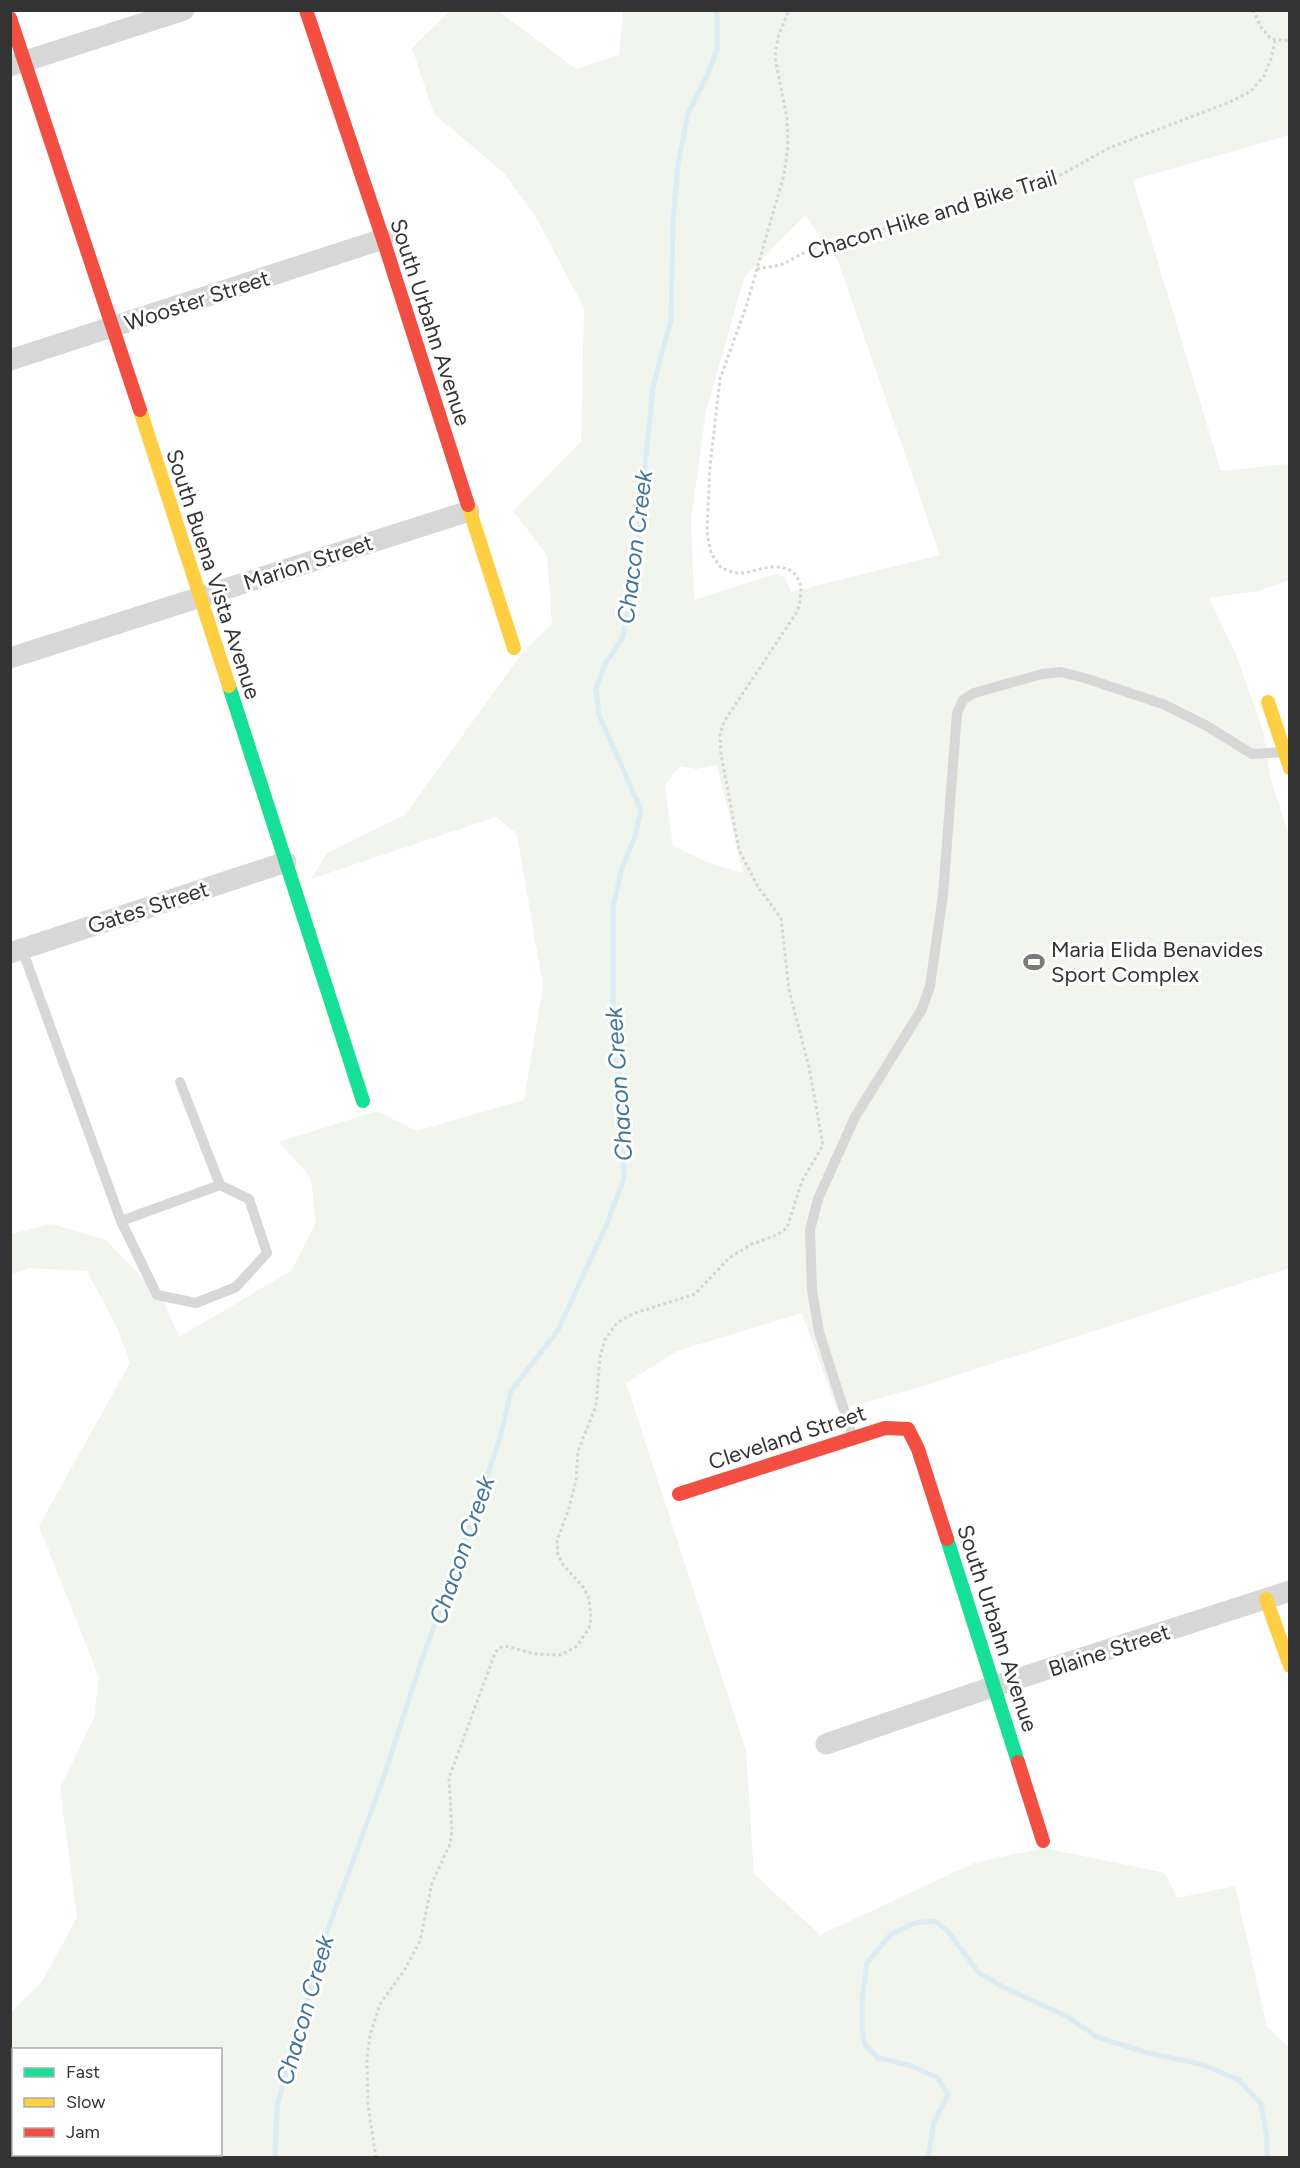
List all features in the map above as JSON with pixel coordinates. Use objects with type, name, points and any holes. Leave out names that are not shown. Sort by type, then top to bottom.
[{"type":"street","points":[[18,64],[184,10]]},
{"type":"street","name":"South Urbahn Avenue","points":[[306,10],[383,239],[514,648]]},
{"type":"street","name":"South Buena Vista Avenue","points":[[10,18],[18,64],[113,327],[363,1101]]},
{"type":"street","name":"Wooster Street","points":[[10,360],[383,239]]},
{"type":"street","name":"Marion Street","points":[[10,658],[469,511]]},
{"type":"street","points":[[1268,702],[1290,768]]},
{"type":"street","name":"Gates Street","points":[[15,947],[286,861]]},
{"type":"street","name":"Cleveland Street","points":[[679,1494],[885,1428],[908,1429]]},
{"type":"street","name":"South Urbahn Avenue","points":[[908,1429],[918,1449],[1043,1841]]},
{"type":"street","name":"Blaine Street","points":[[826,1744],[995,1686],[1290,1591]]},
{"type":"street","points":[[1266,1599],[1290,1666]]},
{"type":"lane","points":[[853,1438],[819,1332],[812,1290],[810,1230],[818,1199],[855,1117],[922,1009],[930,986],[943,895],[957,713],[963,700],[974,693],[1042,674],[1061,672],[1163,704],[1207,726],[1252,754],[1284,752]]},
{"type":"lane","points":[[15,947],[121,1221],[157,1295],[196,1303],[236,1287],[267,1253],[249,1199],[220,1185],[180,1082]]},
{"type":"lane","points":[[121,1221],[220,1185]]},
{"type":"path","points":[[376,2157],[368,2105],[367,2059],[370,2035],[380,2004],[405,1969],[420,1941],[432,1883],[450,1844],[452,1832],[449,1778],[495,1653],[499,1648],[505,1646],[536,1654],[561,1655],[578,1646],[589,1628],[591,1618],[589,1599],[584,1588],[558,1556],[557,1541],[576,1480],[578,1451],[596,1406],[600,1357],[605,1339],[617,1323],[632,1314],[695,1294],[729,1258],[752,1244],[777,1235],[787,1228],[802,1181],[823,1145],[809,1067],[789,990],[781,918],[758,887],[740,850],[721,754],[720,733],[725,720],[797,612],[802,592],[797,577],[787,569],[772,567],[735,573],[721,568],[711,553],[707,532],[710,466],[720,379],[747,307],[784,175],[787,118],[775,58],[778,38],[789,10]]},
{"type":"path","points":[[1253,10],[1261,27],[1275,41],[1290,41]]},
{"type":"path","name":"Chacon Hike and Bike Trail","points":[[757,269],[781,265],[817,246],[999,197],[1057,177],[1109,148],[1230,102],[1251,91],[1264,76],[1275,41]]},
{"type":"shaded area","points":[[450,11],[498,11],[576,69],[619,55],[623,11],[1289,11],[1289,135],[1133,180],[1221,471],[1289,464],[1289,580],[1258,591],[1209,598],[1236,655],[1263,731],[1270,776],[1289,837],[1289,1268],[923,1386],[837,1410],[802,1313],[677,1351],[626,1383],[746,1751],[754,1874],[820,1935],[974,1863],[1044,1848],[1165,1873],[1177,1898],[1235,1886],[1267,2027],[1289,2047],[1289,2157],[69,2156],[222,2156],[222,2048],[12,2048],[12,2099],[11,2097],[11,2012],[42,1982],[77,1917],[60,1788],[94,1718],[99,1677],[39,1526],[130,1363],[118,1329],[87,1271],[29,1268],[11,1275],[10,1234],[52,1224],[106,1240],[163,1300],[179,1337],[291,1271],[316,1223],[311,1178],[279,1142],[377,1111],[417,1131],[524,1100],[543,986],[517,834],[496,817],[311,879],[327,853],[405,815],[523,652],[552,624],[547,555],[513,511],[581,442],[584,308],[536,217],[504,173],[434,114],[412,48]],"holes":[[[805,215],[838,261],[940,555],[791,592],[785,577],[776,574],[694,600],[691,521],[706,411],[744,278]],[[717,765],[743,873],[709,863],[673,846],[665,785],[680,766],[696,769]]]},
{"type":"waterway","name":"Chacon Creek","points":[[275,2158],[277,2106],[325,1937],[382,1782],[422,1659],[458,1562],[500,1438],[511,1391],[558,1330],[606,1226],[624,1179],[623,1113],[613,1030],[613,907],[622,868],[634,839],[641,810],[599,715],[596,689],[605,664],[623,637],[634,576],[653,387],[671,320],[673,220],[678,164],[688,113],[717,50],[717,10]]},
{"type":"waterway","points":[[928,2158],[934,2122],[948,2095],[938,2078],[912,2066],[878,2058],[865,2045],[862,2028],[862,2000],[867,1963],[890,1935],[915,1923],[935,1921],[947,1930],[978,1972],[1003,1987],[1068,2017],[1097,2037],[1145,2052],[1204,2065],[1239,2080],[1261,2104],[1267,2138],[1267,2158]]},
{"type":"traffic: fast","points":[[229,686],[363,1101]]},
{"type":"traffic: fast","points":[[947,1539],[1018,1762]]},
{"type":"traffic: slow","points":[[140,410],[229,686]]},
{"type":"traffic: slow","points":[[468,505],[514,648]]},
{"type":"traffic: slow","points":[[1268,702],[1290,768]]},
{"type":"traffic: slow","points":[[1266,1599],[1290,1666]]},
{"type":"traffic: jam","points":[[306,10],[383,239],[468,505]]},
{"type":"traffic: jam","points":[[10,18],[140,410]]},
{"type":"traffic: jam","points":[[679,1494],[885,1428],[908,1429],[918,1449],[947,1539]]},
{"type":"traffic: jam","points":[[1018,1762],[1043,1841]]},
{"type":"place","name":"Maria Elida Benavides Sport Complex","points":[[1034,962]]}]
